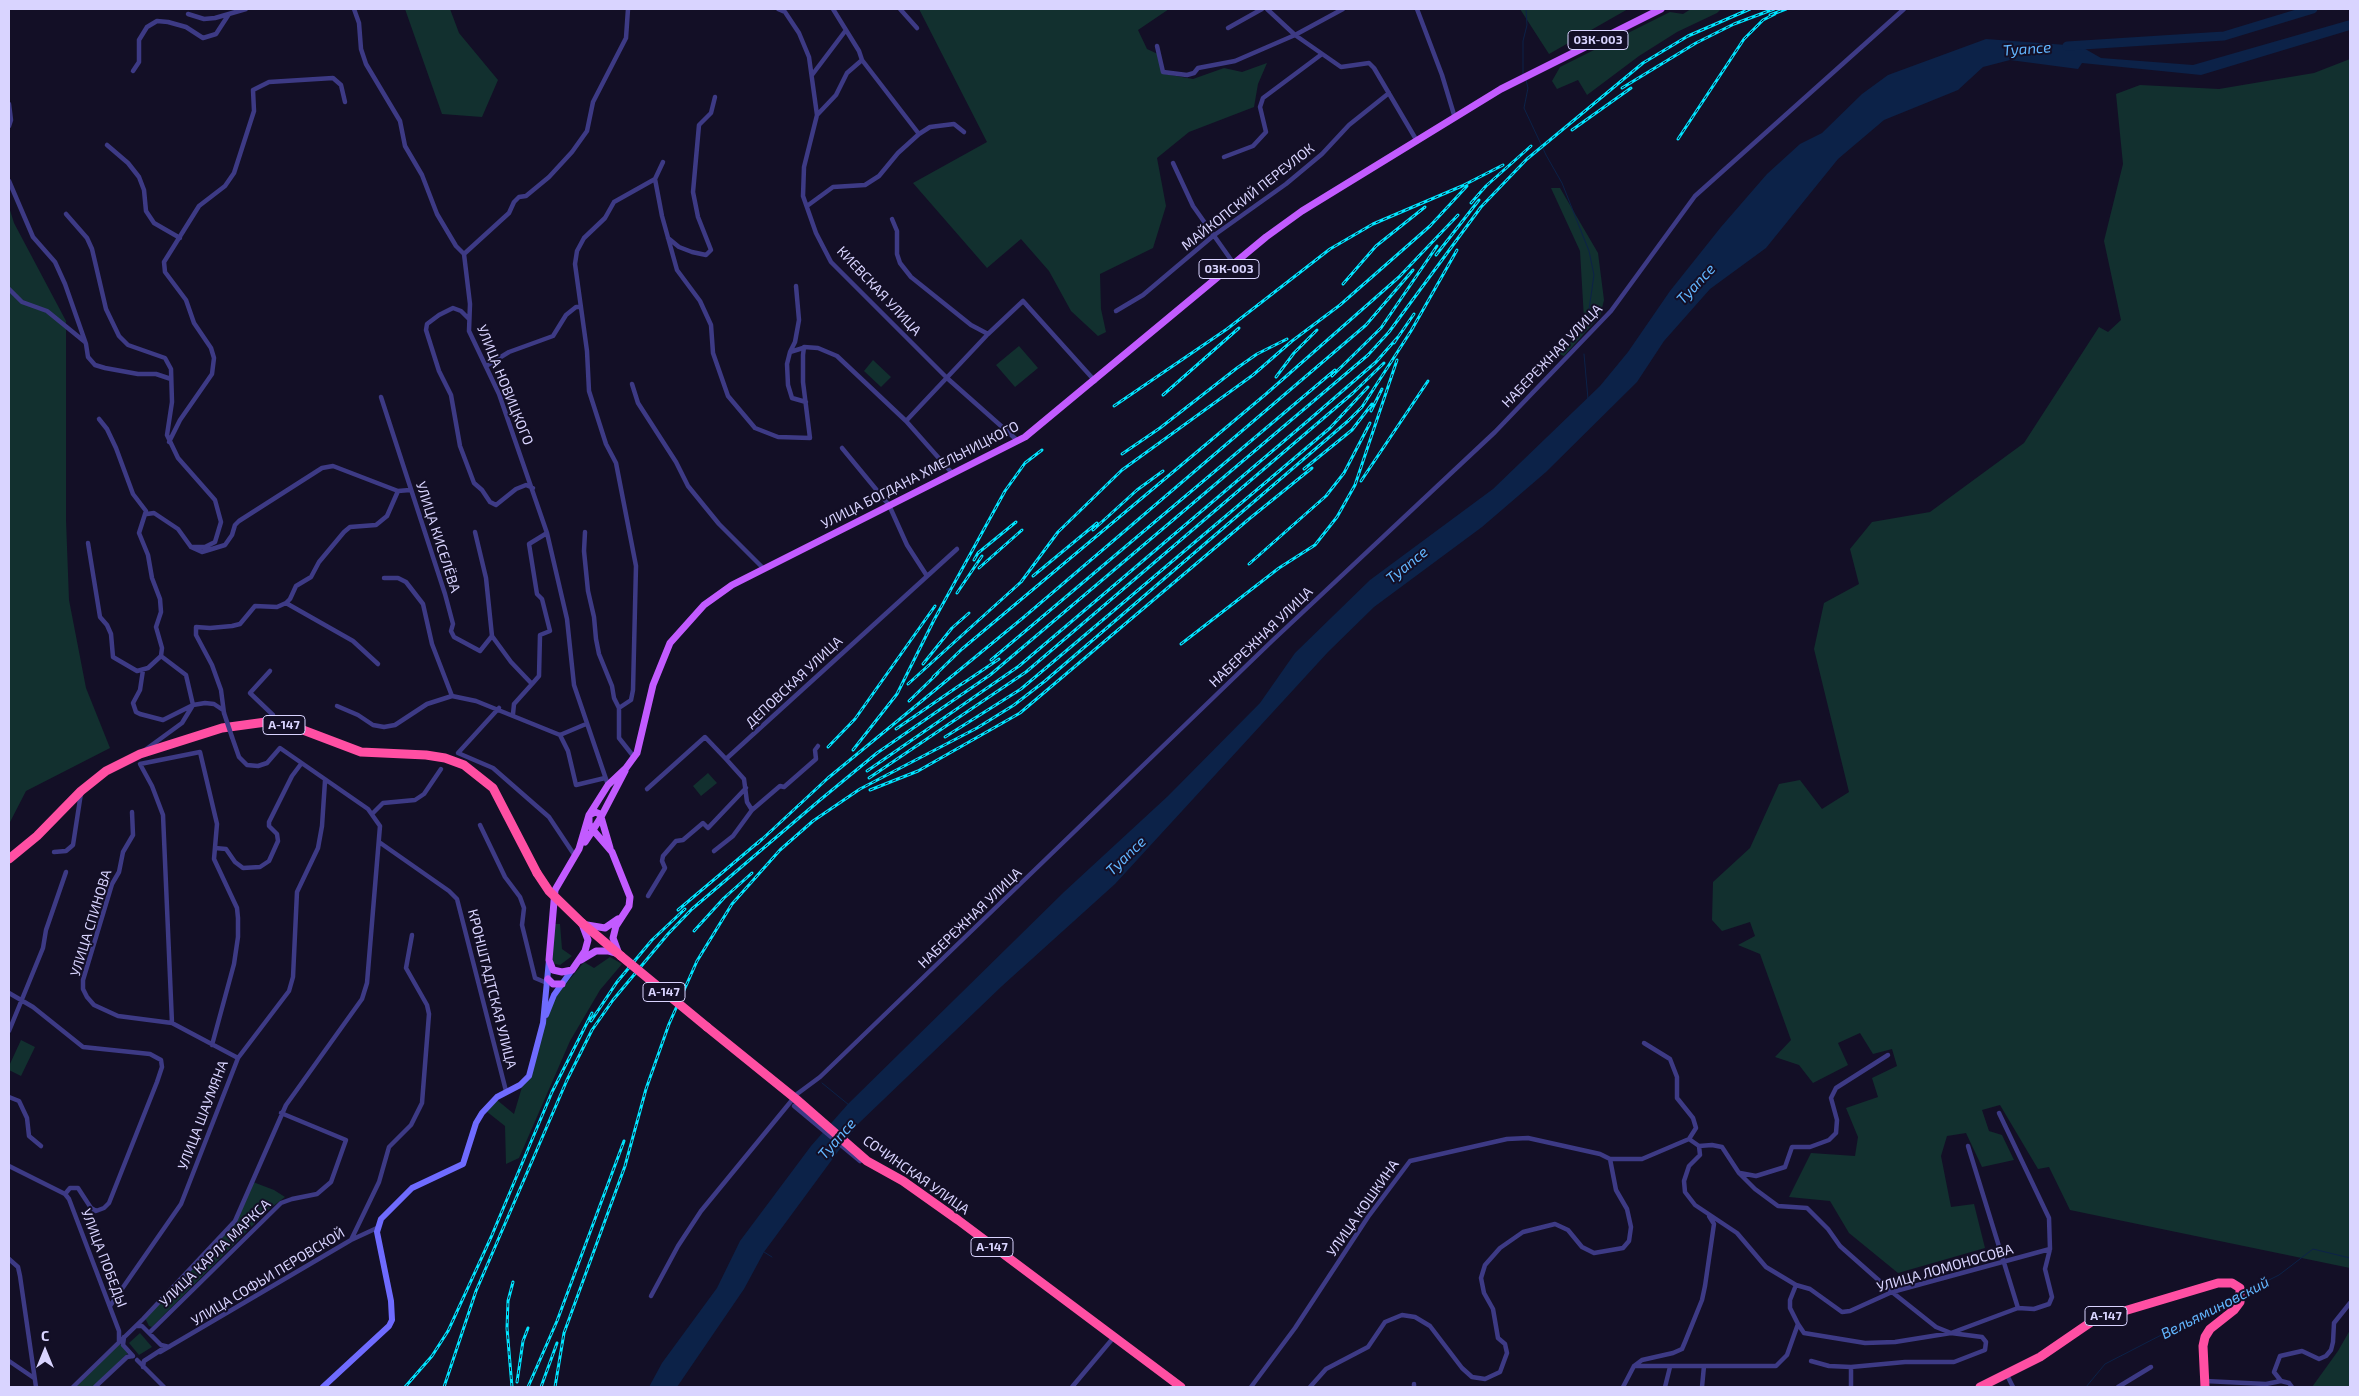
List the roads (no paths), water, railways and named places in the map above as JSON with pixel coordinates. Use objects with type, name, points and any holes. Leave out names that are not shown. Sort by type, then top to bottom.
[{"type":"highway","name":"А-147","points":[[9,859],[37,836],[81,791],[106,771],[140,754],[222,728],[254,722],[273,723],[303,730],[361,752],[426,755],[445,758],[464,765],[493,788],[537,873],[549,891],[582,923],[621,956]]},
{"type":"highway","name":"СОЧИНСКАЯ УЛИЦА","points":[[621,956],[795,1101],[866,1163],[910,1186],[1180,1387]]},
{"type":"highway","name":"А-147","points":[[1980,1387],[2007,1375],[2058,1346],[2094,1320],[2218,1283],[2237,1284],[2241,1295],[2234,1310],[2210,1329],[2204,1337],[2205,1384]]},
{"type":"main road","name":"03К-003","points":[[1455,118],[1519,80],[1661,9]]},
{"type":"main road","name":"УЛИЦА БОГДАНА ХМЕЛЬНИЦКОГО","points":[[626,768],[641,742],[653,685],[670,643],[689,620],[713,597],[764,568],[1018,441],[1041,425],[1266,237],[1302,211],[1455,118]]},
{"type":"main road","points":[[323,1387],[389,1326],[392,1320],[377,1228],[381,1218],[412,1188],[459,1168],[463,1164],[476,1123],[482,1113],[490,1103],[506,1091],[520,1085],[528,1076],[542,1023],[555,890],[579,848],[589,815],[607,781],[626,768]]},
{"type":"main road","points":[[579,848],[594,830],[626,768]]},
{"type":"main road","points":[[589,815],[595,812],[601,817],[613,855],[630,897],[625,912],[616,926],[613,938],[621,956]]},
{"type":"main road","points":[[589,815],[589,824],[613,855]]},
{"type":"main road","points":[[585,842],[598,842],[613,855]]},
{"type":"main road","points":[[582,923],[605,928],[614,924],[625,912]]},
{"type":"main road","name":"А-147","points":[[572,970],[585,951],[588,940],[582,923]]},
{"type":"main road","name":"А-147","points":[[577,964],[596,951],[608,950],[621,956]]},
{"type":"main road","points":[[549,960],[553,970],[562,972],[572,970]]},
{"type":"main road","points":[[542,1023],[554,996],[572,970]]},
{"type":"main road","points":[[547,981],[553,984],[562,984]]},
{"type":"street","points":[[188,14],[204,19],[246,9]]},
{"type":"street","points":[[354,9],[359,23],[361,49],[366,64],[400,121],[405,146],[422,174],[437,214],[456,246],[464,254],[510,213],[514,202],[519,197],[526,196],[572,152],[586,131],[593,102],[626,38],[628,9]]},
{"type":"street","name":"КИЕВСКАЯ УЛИЦА","points":[[778,9],[785,12],[799,33],[809,58],[817,115],[804,167],[804,196],[816,233],[831,262],[947,378],[1018,441]]},
{"type":"street","points":[[833,9],[859,51],[862,60],[919,134]]},
{"type":"street","points":[[900,9],[917,28]]},
{"type":"street","points":[[1228,28],[1262,9]]},
{"type":"street","points":[[1267,9],[1295,35],[1341,67],[1369,63],[1389,93],[1417,142]]},
{"type":"street","points":[[1157,46],[1163,72],[1187,75],[1194,73],[1198,68],[1235,61],[1295,35],[1343,9]]},
{"type":"street","points":[[1416,9],[1442,75],[1455,118]]},
{"type":"street","name":"НАБЕРЕЖНАЯ УЛИЦА","points":[[651,1296],[678,1246],[701,1211],[795,1101],[1272,641],[1495,432],[1611,311],[1695,196],[1904,9]]},
{"type":"street","points":[[133,71],[139,62],[139,40],[147,27],[157,21],[186,27],[203,38],[216,34],[229,14]]},
{"type":"street","points":[[812,75],[846,30]]},
{"type":"street","points":[[1224,156],[1253,146],[1266,132],[1260,107],[1264,98],[1322,54]]},
{"type":"street","points":[[817,115],[836,95],[847,72],[862,60]]},
{"type":"street","points":[[169,442],[180,420],[212,374],[214,358],[211,348],[197,328],[186,300],[165,272],[164,262],[200,206],[225,186],[234,173],[254,111],[253,90],[269,82],[333,78],[341,85],[345,102]]},
{"type":"street","name":"МАЙКОПСКИЙ ПЕРЕУЛОК","points":[[1116,311],[1143,296],[1213,236],[1286,184],[1322,154],[1349,125],[1389,93]]},
{"type":"street","points":[[667,237],[679,247],[692,252],[706,255],[710,250],[698,217],[693,192],[699,125],[711,113],[715,97]]},
{"type":"street","points":[[9,104],[11,120],[9,126]]},
{"type":"street","points":[[807,206],[833,187],[845,184],[865,185],[879,176],[898,153],[919,134],[930,127],[945,123],[958,125],[964,132]]},
{"type":"street","points":[[107,145],[128,163],[139,177],[144,190],[146,211],[154,223],[180,238]]},
{"type":"street","points":[[620,708],[631,700],[633,690],[636,566],[616,463],[606,444],[589,391],[588,351],[575,264],[577,251],[584,238],[605,218],[614,202],[655,179],[663,162]]},
{"type":"street","points":[[1173,163],[1184,189],[1213,236],[1234,264]]},
{"type":"street","points":[[655,179],[667,237],[677,270],[700,301],[711,325],[713,353],[728,396],[755,428],[778,437],[810,438],[803,382],[804,347]]},
{"type":"street","points":[[9,181],[33,237],[55,262],[86,344],[88,357],[95,365],[138,374],[156,374],[171,379]]},
{"type":"street","points":[[66,214],[86,238],[92,249],[106,308],[119,336],[128,345],[165,358],[171,369],[172,402],[167,435],[169,442],[178,458],[215,500],[220,512],[219,533],[215,542],[205,546],[191,547]]},
{"type":"street","points":[[892,219],[897,231],[897,254],[900,263],[911,277],[971,325],[988,334]]},
{"type":"street","name":"УЛИЦА НОВИЦКОГО","points":[[464,254],[470,304],[469,331],[499,394],[547,532],[567,619],[574,686],[607,781]]},
{"type":"street","points":[[796,286],[799,320],[795,342],[787,364],[788,378],[792,398],[806,402]]},
{"type":"street","points":[[9,289],[22,302],[46,311],[86,344]]},
{"type":"street","points":[[906,421],[988,334],[1023,301],[1095,380]]},
{"type":"street","points":[[486,366],[508,352],[553,336],[566,316],[576,307],[581,307]]},
{"type":"street","points":[[469,318],[461,311],[453,308],[438,315],[427,324],[426,330],[439,371],[451,395],[456,413],[460,446],[474,483],[482,490],[490,502],[496,505],[516,489],[526,485],[533,488]]},
{"type":"street","points":[[790,352],[800,351],[804,347],[818,348],[836,356],[906,421],[952,473]]},
{"type":"street","points":[[632,384],[638,403],[676,462],[688,486],[719,524],[764,568]]},
{"type":"street","name":"УЛИЦА КИСЕЛЁВА","points":[[381,397],[402,456],[410,490],[419,511],[445,594],[453,624],[451,631],[454,637],[480,652],[492,636]]},
{"type":"street","points":[[99,419],[107,429],[116,448],[133,494],[146,514]]},
{"type":"street","points":[[842,448],[889,505],[907,545],[927,576]]},
{"type":"street","points":[[146,514],[154,513],[178,529],[191,547],[202,552],[226,545],[232,535],[234,524],[322,468],[333,466],[398,491],[410,490]]},
{"type":"street","points":[[398,491],[387,516],[376,525],[350,527],[344,532],[319,562],[311,577],[296,586],[290,600],[286,603],[277,607],[255,606],[240,624],[203,628],[196,626],[196,635],[212,665],[221,690],[223,712],[239,757],[247,765],[258,766],[268,763],[280,748],[372,814],[383,803],[415,800],[420,797],[430,788],[441,769]]},
{"type":"street","points":[[88,543],[100,617],[107,625],[110,634],[113,657],[137,671],[143,670],[161,656],[162,648],[156,627],[160,612],[160,599],[152,578],[148,555],[139,533],[146,514]]},
{"type":"street","points":[[475,532],[486,578],[492,636],[510,662],[532,684]]},
{"type":"street","points":[[513,714],[514,704],[539,676],[540,635],[550,631],[542,599],[537,594],[529,544],[547,532]]},
{"type":"street","points":[[585,532],[584,551],[587,584],[594,617],[596,639],[612,686],[614,698],[620,708],[619,738],[634,757]]},
{"type":"street","name":"ДЕПОВСКАЯ УЛИЦА","points":[[726,759],[957,548]]},
{"type":"street","points":[[384,578],[398,578],[406,582],[423,604],[432,644],[452,696]]},
{"type":"street","points":[[286,603],[353,641],[378,664]]},
{"type":"street","points":[[140,754],[182,723],[193,706],[186,675],[161,656]]},
{"type":"street","points":[[143,670],[140,690],[133,703],[136,712],[162,720],[193,706],[205,703],[214,704],[223,712]]},
{"type":"street","points":[[270,671],[250,693],[273,715],[273,723]]},
{"type":"street","points":[[337,706],[373,724],[384,727],[395,725],[427,704],[452,696],[499,708],[560,735],[568,751],[576,785],[607,781]]},
{"type":"street","points":[[499,708],[458,753],[493,768],[549,817],[575,856]]},
{"type":"street","points":[[560,735],[586,724]]},
{"type":"street","points":[[647,789],[705,737],[744,779],[747,802],[752,810]]},
{"type":"street","points":[[714,851],[733,836],[752,810],[780,786],[784,787],[816,759],[815,750],[818,746]]},
{"type":"street","points":[[172,1023],[163,815],[152,786],[140,764],[200,752],[217,824],[214,859],[237,908],[238,937],[228,990],[212,1045]]},
{"type":"street","points":[[215,848],[226,849],[234,862],[243,868],[260,867],[269,861],[278,841],[277,834],[269,826],[269,822],[292,776],[301,764]]},
{"type":"street","name":"УЛИЦА ШАУМЯНА","points":[[110,1306],[181,1204],[238,1058],[289,991],[293,976],[297,892],[318,848],[322,826],[325,781]]},
{"type":"street","points":[[648,896],[665,868],[662,861],[663,856],[676,841],[683,840],[703,823],[708,828],[746,788]]},
{"type":"street","points":[[54,852],[66,851],[72,845],[81,791]]},
{"type":"street","name":"УЛИЦА СПИНОВА","points":[[132,812],[133,835],[123,852],[119,872],[112,884],[83,980],[83,989],[90,1001],[104,1012],[118,1016],[172,1023],[238,1058]]},
{"type":"street","name":"УЛИЦА КАРЛА МАРКСА","points":[[73,1387],[122,1336],[143,1320],[235,1221],[281,1113],[362,999],[367,983],[380,826],[372,814]]},
{"type":"street","points":[[480,824],[504,877],[520,897],[524,908],[522,925],[535,978],[547,981]]},
{"type":"street","name":"КРОНШТАДТСКАЯ УЛИЦА","points":[[379,842],[449,891],[456,899],[506,1091]]},
{"type":"street","points":[[9,1031],[43,948],[46,930],[66,872]]},
{"type":"street","points":[[351,1240],[379,1182],[389,1147],[411,1126],[422,1103],[429,1014],[427,1005],[406,968],[412,935]]},
{"type":"street","points":[[9,992],[21,999],[83,1047],[150,1054],[160,1059],[162,1067],[109,1202],[104,1208],[96,1211],[91,1208],[78,1188],[70,1188],[65,1194],[9,1166]]},
{"type":"street","points":[[1644,1043],[1670,1059],[1677,1077],[1677,1098],[1693,1118],[1696,1128],[1689,1139],[1699,1146],[1712,1145],[1722,1147],[1739,1173],[1755,1189],[1778,1206],[1807,1208],[1828,1229],[1840,1246],[1892,1292],[1936,1327],[1951,1333],[1982,1337],[1986,1342],[1984,1350],[1954,1362],[1906,1362],[1851,1367],[1829,1366],[1811,1360]]},
{"type":"street","points":[[1739,1173],[1756,1176],[1784,1167],[1792,1147],[1810,1147],[1829,1140],[1836,1133],[1837,1120],[1831,1098],[1836,1088],[1888,1055]]},
{"type":"street","points":[[9,1097],[19,1101],[28,1118],[29,1136],[41,1146]]},
{"type":"street","name":"УЛИЦА КАРЛА МАРКСА","points":[[149,1333],[281,1204],[292,1198],[317,1194],[331,1182],[346,1140],[281,1113]]},
{"type":"street","points":[[1795,1284],[1790,1300],[1790,1308],[1804,1333],[1865,1343],[1895,1342],[1951,1333],[2018,1308],[2034,1309],[2049,1304],[2052,1297],[2045,1269],[2050,1249],[2049,1218],[1999,1113]]},
{"type":"street","name":"УЛИЦА КОШКИНА","points":[[1251,1387],[1295,1328],[1368,1217],[1410,1162],[1507,1139],[1528,1138],[1600,1154],[1610,1159],[1642,1159],[1689,1139]]},
{"type":"street","name":"УЛИЦА ЛОМОНОСОВА","points":[[1699,1146],[1700,1155],[1689,1166],[1684,1181],[1684,1192],[1695,1205],[1737,1234],[1766,1267],[1795,1284],[1810,1289],[1842,1312],[1850,1311],[1892,1292],[2050,1249]]},
{"type":"street","points":[[1968,1146],[2018,1308]]},
{"type":"street","points":[[1310,1387],[1326,1368],[1368,1347],[1385,1322],[1402,1315],[1415,1317],[1430,1326],[1438,1339],[1472,1377],[1485,1379],[1500,1372],[1507,1353],[1505,1344],[1498,1338],[1493,1309],[1484,1293],[1481,1278],[1485,1266],[1500,1248],[1523,1232],[1555,1224],[1568,1230],[1582,1247],[1594,1252],[1623,1248],[1629,1241],[1631,1227],[1627,1209],[1616,1190],[1610,1159]]},
{"type":"street","name":"УЛИЦА ПОБЕДЫ","points":[[65,1194],[122,1336]]},
{"type":"street","points":[[1623,1387],[1634,1366],[1642,1360],[1682,1349],[1702,1300],[1705,1286],[1714,1224],[1708,1215]]},
{"type":"street","name":"УЛИЦА СОФЬИ ПЕРОВСКОЙ","points":[[144,1364],[160,1352],[351,1240],[377,1228]]},
{"type":"street","points":[[9,1259],[18,1267],[20,1276],[36,1387]]},
{"type":"street","points":[[2280,1382],[2274,1372],[2280,1356],[2302,1351],[2319,1359],[2326,1356],[2332,1350],[2334,1323],[2350,1303]]},
{"type":"street","points":[[142,1326],[143,1320]]},
{"type":"street","points":[[1634,1366],[1776,1366],[1786,1355],[1798,1324]]},
{"type":"street","points":[[136,1326],[142,1326],[159,1342],[162,1347],[160,1352]]},
{"type":"street","points":[[122,1336],[123,1345],[135,1358],[144,1364],[164,1387]]},
{"type":"street","points":[[1072,1387],[1114,1337]]},
{"type":"street","points":[[159,1342],[171,1346]]},
{"type":"street","points":[[95,1387],[127,1357],[135,1358]]},
{"type":"street","points":[[9,1361],[34,1378]]},
{"type":"street","points":[[1702,1387],[1704,1366]]},
{"type":"street","points":[[1665,1387],[1670,1367]]},
{"type":"street","points":[[1851,1367],[1851,1387]]},
{"type":"street","points":[[2118,1387],[2151,1367]]},
{"type":"street","points":[[2007,1375],[2013,1387]]},
{"type":"street","points":[[2205,1384],[2266,1384],[2280,1382],[2288,1383],[2292,1387]]},
{"type":"water","points":[[2350,20],[2350,30],[2201,75],[2082,63],[2078,69],[2010,60],[1983,67],[1958,90],[1884,120],[1838,159],[1766,248],[1710,289],[1664,341],[1637,382],[1546,472],[1482,527],[1374,607],[1328,652],[1115,884],[1002,986],[859,1123],[764,1252],[744,1289],[677,1387],[649,1387],[662,1363],[717,1288],[740,1241],[811,1146],[848,1104],[1064,892],[1168,796],[1260,703],[1295,653],[1370,580],[1493,489],[1600,386],[1628,352],[1670,291],[1721,227],[1767,174],[1800,144],[1822,133],[1862,94],[1888,75],[1986,39],[2080,46],[2101,58],[2193,65]]},
{"type":"waterway","points":[[1523,74],[1523,41],[1527,25],[1526,9]]},
{"type":"waterway","name":"Туапсе","points":[[2067,46],[2224,36],[2313,9]]},
{"type":"waterway","points":[[1526,80],[1528,88],[1524,108],[1546,155],[1562,183],[1589,251],[1594,275],[1587,323]]},
{"type":"waterway","points":[[1584,354],[1588,399]]},
{"type":"waterway","points":[[822,1083],[849,1105]]},
{"type":"waterway","name":"Вельяминовский","points":[[2243,1293],[2279,1275],[2313,1249],[2350,1258]]},
{"type":"waterway","name":"Вельяминовский","points":[[764,1252],[772,1257]]},
{"type":"waterway","name":"Вельяминовский","points":[[2086,1387],[2105,1364],[2237,1296]]},
{"type":"railway","points":[[444,1387],[476,1291],[567,1080],[592,1030],[613,1000],[668,934],[692,909],[820,800],[877,753],[990,675],[1368,355],[1389,332],[1481,207],[1527,159],[1643,63],[1688,36],[1750,9]]},
{"type":"railway","points":[[1622,88],[1696,43],[1734,24],[1774,9]]},
{"type":"railway","points":[[1770,15],[1786,9]]},
{"type":"railway","points":[[1678,139],[1744,39],[1763,20],[1775,14]]},
{"type":"railway","points":[[1572,130],[1631,88]]},
{"type":"railway","points":[[1471,203],[1486,186],[1531,146]]},
{"type":"railway","points":[[1114,406],[1227,329],[1330,249],[1373,224],[1462,186],[1503,165]]},
{"type":"railway","points":[[908,684],[1021,582],[1058,532],[1122,470],[1253,375],[1292,341],[1340,305],[1430,226],[1467,186]]},
{"type":"railway","points":[[1436,255],[1479,200]]},
{"type":"railway","points":[[1343,284],[1376,246],[1425,207]]},
{"type":"railway","points":[[933,677],[962,649],[1266,394],[1399,277],[1458,215]]},
{"type":"railway","points":[[1332,376],[1381,328],[1437,246]]},
{"type":"railway","points":[[555,1387],[564,1333],[625,1166],[646,1089],[669,1024],[697,961],[732,904],[780,850],[813,821],[860,789],[977,728],[1014,705],[1045,681],[1348,421],[1362,407],[1411,331],[1457,250]]},
{"type":"railway","points":[[757,844],[828,778],[1024,617],[1366,325],[1413,270]]},
{"type":"railway","points":[[1394,343],[1414,314]]},
{"type":"railway","points":[[1163,395],[1239,328]]},
{"type":"railway","points":[[1276,377],[1294,353],[1317,330]]},
{"type":"railway","points":[[867,771],[1019,666],[1376,362],[1398,337]]},
{"type":"railway","points":[[1122,454],[1160,428],[1257,354],[1287,339]]},
{"type":"railway","points":[[1181,644],[1279,568],[1315,545],[1337,517],[1355,485],[1397,360]]},
{"type":"railway","points":[[869,778],[1026,672],[1353,393],[1384,363]]},
{"type":"railway","points":[[991,660],[1335,370]]},
{"type":"railway","points":[[1361,481],[1428,381]]},
{"type":"railway","points":[[945,737],[1021,689],[1330,428],[1368,387]]},
{"type":"railway","points":[[1371,411],[1382,389]]},
{"type":"railway","points":[[1304,469],[1352,430],[1372,404]]},
{"type":"railway","points":[[1249,564],[1326,496],[1344,473],[1370,423]]},
{"type":"railway","points":[[853,750],[897,694],[934,620],[1005,491],[1025,463],[1042,450]]},
{"type":"railway","points":[[870,790],[918,771],[1020,713],[1312,468]]},
{"type":"railway","points":[[1093,530],[1137,490],[1163,471]]},
{"type":"railway","points":[[974,560],[978,553],[1016,522]]},
{"type":"railway","points":[[1033,576],[1097,523]]},
{"type":"railway","points":[[979,568],[1022,530]]},
{"type":"railway","points":[[957,593],[982,556]]},
{"type":"railway","points":[[828,747],[855,719],[935,606]]},
{"type":"railway","points":[[923,664],[952,628],[969,613]]},
{"type":"railway","points":[[962,684],[999,659]]},
{"type":"railway","points":[[909,701],[938,673]]},
{"type":"railway","points":[[896,729],[966,681]]},
{"type":"railway","points":[[678,910],[762,839]]},
{"type":"railway","points":[[694,931],[724,898],[752,873]]},
{"type":"railway","points":[[591,1021],[617,982],[652,940],[685,909]]},
{"type":"railway","points":[[405,1387],[432,1356],[448,1331],[492,1235],[552,1092],[592,1013]]},
{"type":"railway","points":[[528,1387],[557,1321],[624,1141]]},
{"type":"railway","points":[[512,1387],[507,1328],[508,1301],[513,1282]]},
{"type":"railway","points":[[517,1382],[523,1341],[528,1328]]},
{"type":"railway","points":[[541,1387],[557,1343]]}]
